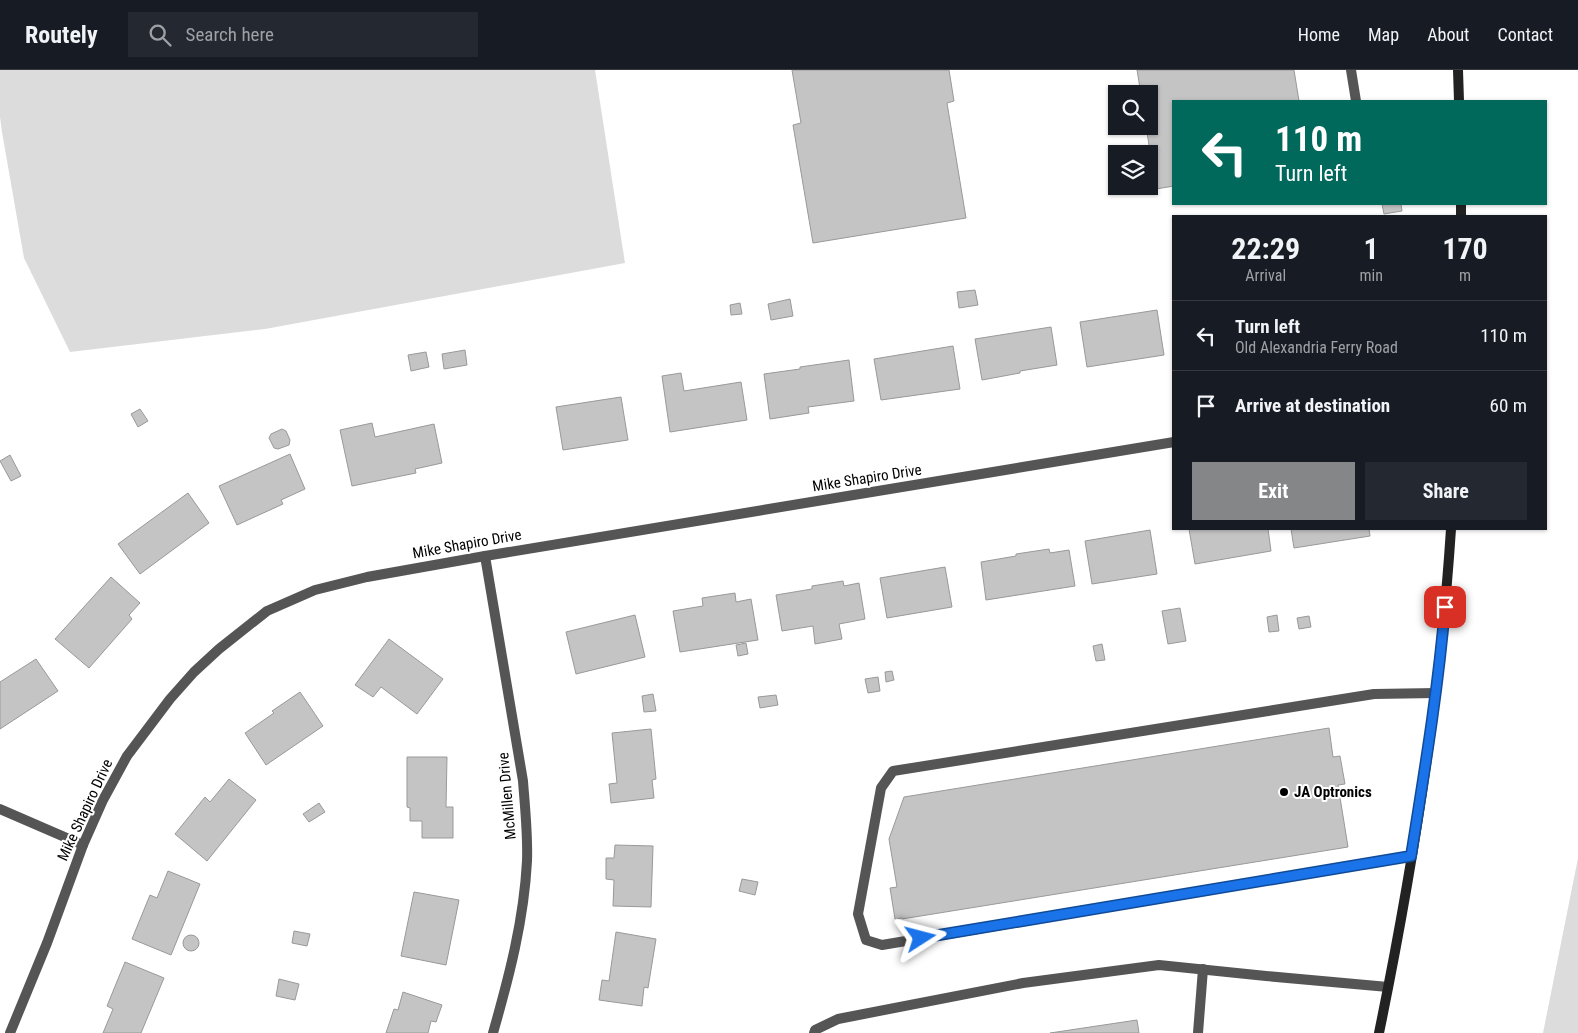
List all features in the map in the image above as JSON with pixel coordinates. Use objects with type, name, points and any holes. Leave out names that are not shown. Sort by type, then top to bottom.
[{"type":"main road","points":[[1458,70],[1459,100]]},
{"type":"main road","points":[[1379,1033],[1397,944],[1436,693],[1451,530]]},
{"type":"street","points":[[1351,70],[1356,100]]},
{"type":"street","name":"Mike Shapiro Drive","points":[[10,1033],[47,943],[83,845],[103,800],[127,756],[148,726],[194,672],[219,649],[267,611],[315,590],[342,582],[485,556],[1172,442]]},
{"type":"street","name":"McMillen Drive","points":[[485,556],[523,781],[527,861],[516,942],[493,1033]]},
{"type":"street","points":[[1411,856],[882,945],[866,940],[858,914],[881,788],[893,771],[1374,694],[1436,693]]},
{"type":"street","points":[[0,809],[83,845]]},
{"type":"street","points":[[814,1033],[815,1030],[838,1019],[1023,983],[1159,965],[1388,987]]},
{"type":"street","points":[[1198,1033],[1203,969]]},
{"type":"shaded area","points":[[0,70],[595,70],[625,263],[265,329],[70,352],[24,258],[0,117]]},
{"type":"shaded area","points":[[1578,858],[1578,1033],[1543,1033]]},
{"type":"building","points":[[792,70],[949,70],[954,101],[947,103],[966,218],[813,243],[793,125],[801,123]]},
{"type":"building","points":[[1137,70],[1294,70],[1299,100],[1172,100],[1172,186],[1158,189],[1158,145],[1149,145],[1147,135],[1158,135],[1158,85],[1140,85]]},
{"type":"building","points":[[1382,205],[1401,205],[1402,211],[1384,214]]},
{"type":"building","points":[[975,290],[978,305],[959,308],[957,292]]},
{"type":"building","points":[[790,299],[793,316],[771,320],[768,304]]},
{"type":"building","points":[[740,303],[742,314],[731,315],[730,305]]},
{"type":"building","points":[[1157,310],[1164,355],[1087,367],[1080,322]]},
{"type":"building","points":[[1051,327],[1057,365],[982,380],[975,339]]},
{"type":"building","points":[[953,346],[960,389],[881,400],[874,359]]},
{"type":"building","points":[[465,350],[467,365],[444,369],[442,354]]},
{"type":"building","points":[[426,352],[429,367],[411,371],[408,355]]},
{"type":"building","points":[[849,360],[854,401],[808,407],[809,413],[770,419],[764,374]]},
{"type":"building","points":[[681,373],[684,391],[741,382],[747,420],[670,432],[662,376]]},
{"type":"building","points":[[621,397],[628,440],[563,450],[556,407]]},
{"type":"building","points":[[140,409],[148,421],[138,427],[131,414]]},
{"type":"building","points":[[372,423],[375,437],[434,424],[442,463],[415,469],[416,473],[352,486],[340,430]]},
{"type":"building","points":[[282,429],[286,431],[290,440],[289,445],[278,449],[274,448],[269,438],[271,434]]},
{"type":"building","points":[[290,454],[305,489],[281,500],[283,504],[237,525],[219,486]]},
{"type":"building","points":[[10,455],[21,476],[11,481],[0,461]]},
{"type":"building","points":[[188,493],[209,523],[140,574],[118,544]]},
{"type":"building","points":[[1150,530],[1157,574],[1092,584],[1085,541]]},
{"type":"building","points":[[1189,530],[1268,530],[1271,551],[1195,564]]},
{"type":"building","points":[[1291,530],[1369,530],[1370,536],[1294,548]]},
{"type":"building","points":[[1049,549],[1050,553],[1069,550],[1075,586],[986,600],[981,562]]},
{"type":"building","points":[[945,567],[952,607],[887,618],[880,578]]},
{"type":"building","points":[[111,577],[140,603],[129,615],[132,619],[89,668],[55,639]]},
{"type":"building","points":[[843,581],[844,586],[859,583],[865,619],[839,624],[842,639],[815,644],[813,626],[782,631],[776,595]]},
{"type":"building","points":[[735,593],[736,602],[751,599],[758,640],[680,652],[673,611],[703,606],[702,598]]},
{"type":"building","points":[[1180,608],[1186,641],[1168,644],[1162,611]]},
{"type":"building","points":[[635,615],[645,657],[576,674],[566,632]]},
{"type":"building","points":[[1277,615],[1279,631],[1269,632],[1267,617]]},
{"type":"building","points":[[1309,616],[1311,627],[1299,629],[1297,618]]},
{"type":"building","points":[[389,639],[443,679],[417,714],[381,687],[373,697],[355,685]]},
{"type":"building","points":[[746,643],[748,654],[738,656],[736,645]]},
{"type":"building","points":[[1102,644],[1105,660],[1096,661],[1093,646]]},
{"type":"building","points":[[36,659],[58,691],[0,729],[0,682]]},
{"type":"building","points":[[892,671],[894,680],[886,682],[885,672]]},
{"type":"building","points":[[878,677],[880,691],[868,693],[865,679]]},
{"type":"building","points":[[300,692],[323,726],[266,765],[245,733],[274,713],[272,711]]},
{"type":"building","points":[[653,694],[656,711],[644,712],[642,696]]},
{"type":"building","points":[[776,695],[778,705],[760,708],[758,697]]},
{"type":"building","points":[[1329,728],[1333,757],[1340,756],[1345,784],[1338,785],[1348,847],[895,919],[890,888],[897,887],[889,839],[904,797]]},
{"type":"building","points":[[651,729],[656,779],[652,780],[654,798],[611,803],[609,784],[617,783],[612,733]]},
{"type":"building","points":[[407,757],[447,757],[446,807],[453,807],[453,838],[422,838],[422,821],[410,821],[410,808],[407,807]]},
{"type":"building","points":[[229,779],[256,800],[207,861],[175,834],[205,797],[210,802]]},
{"type":"building","points":[[319,803],[325,812],[309,822],[303,814]]},
{"type":"building","points":[[615,845],[653,846],[651,907],[613,906],[614,880],[606,879],[606,858],[614,858]]},
{"type":"building","points":[[168,871],[200,884],[171,955],[132,939],[150,895],[157,898]]},
{"type":"building","points":[[742,879],[758,882],[755,895],[739,891]]},
{"type":"building","points":[[414,892],[459,900],[446,965],[401,956]]},
{"type":"building","points":[[294,931],[310,934],[307,946],[292,943]]},
{"type":"building","points":[[616,932],[656,939],[648,988],[644,987],[642,1006],[599,1000],[602,980],[609,981]]},
{"type":"building","points":[[191,935],[199,943],[191,951],[183,943]]},
{"type":"building","points":[[125,962],[164,978],[141,1033],[103,1033],[113,1009],[107,1006]]},
{"type":"building","points":[[279,979],[299,984],[295,1000],[276,996]]},
{"type":"building","points":[[403,992],[442,1005],[436,1022],[431,1021],[428,1033],[386,1033],[394,1009],[398,1010]]},
{"type":"building","points":[[1137,1020],[1139,1033],[1050,1033]]},
{"type":"place","name":"JA Optronics","points":[[1284,792]]},
{"type":"route","points":[[921,938],[1411,856],[1431,731],[1445,607]]}]
